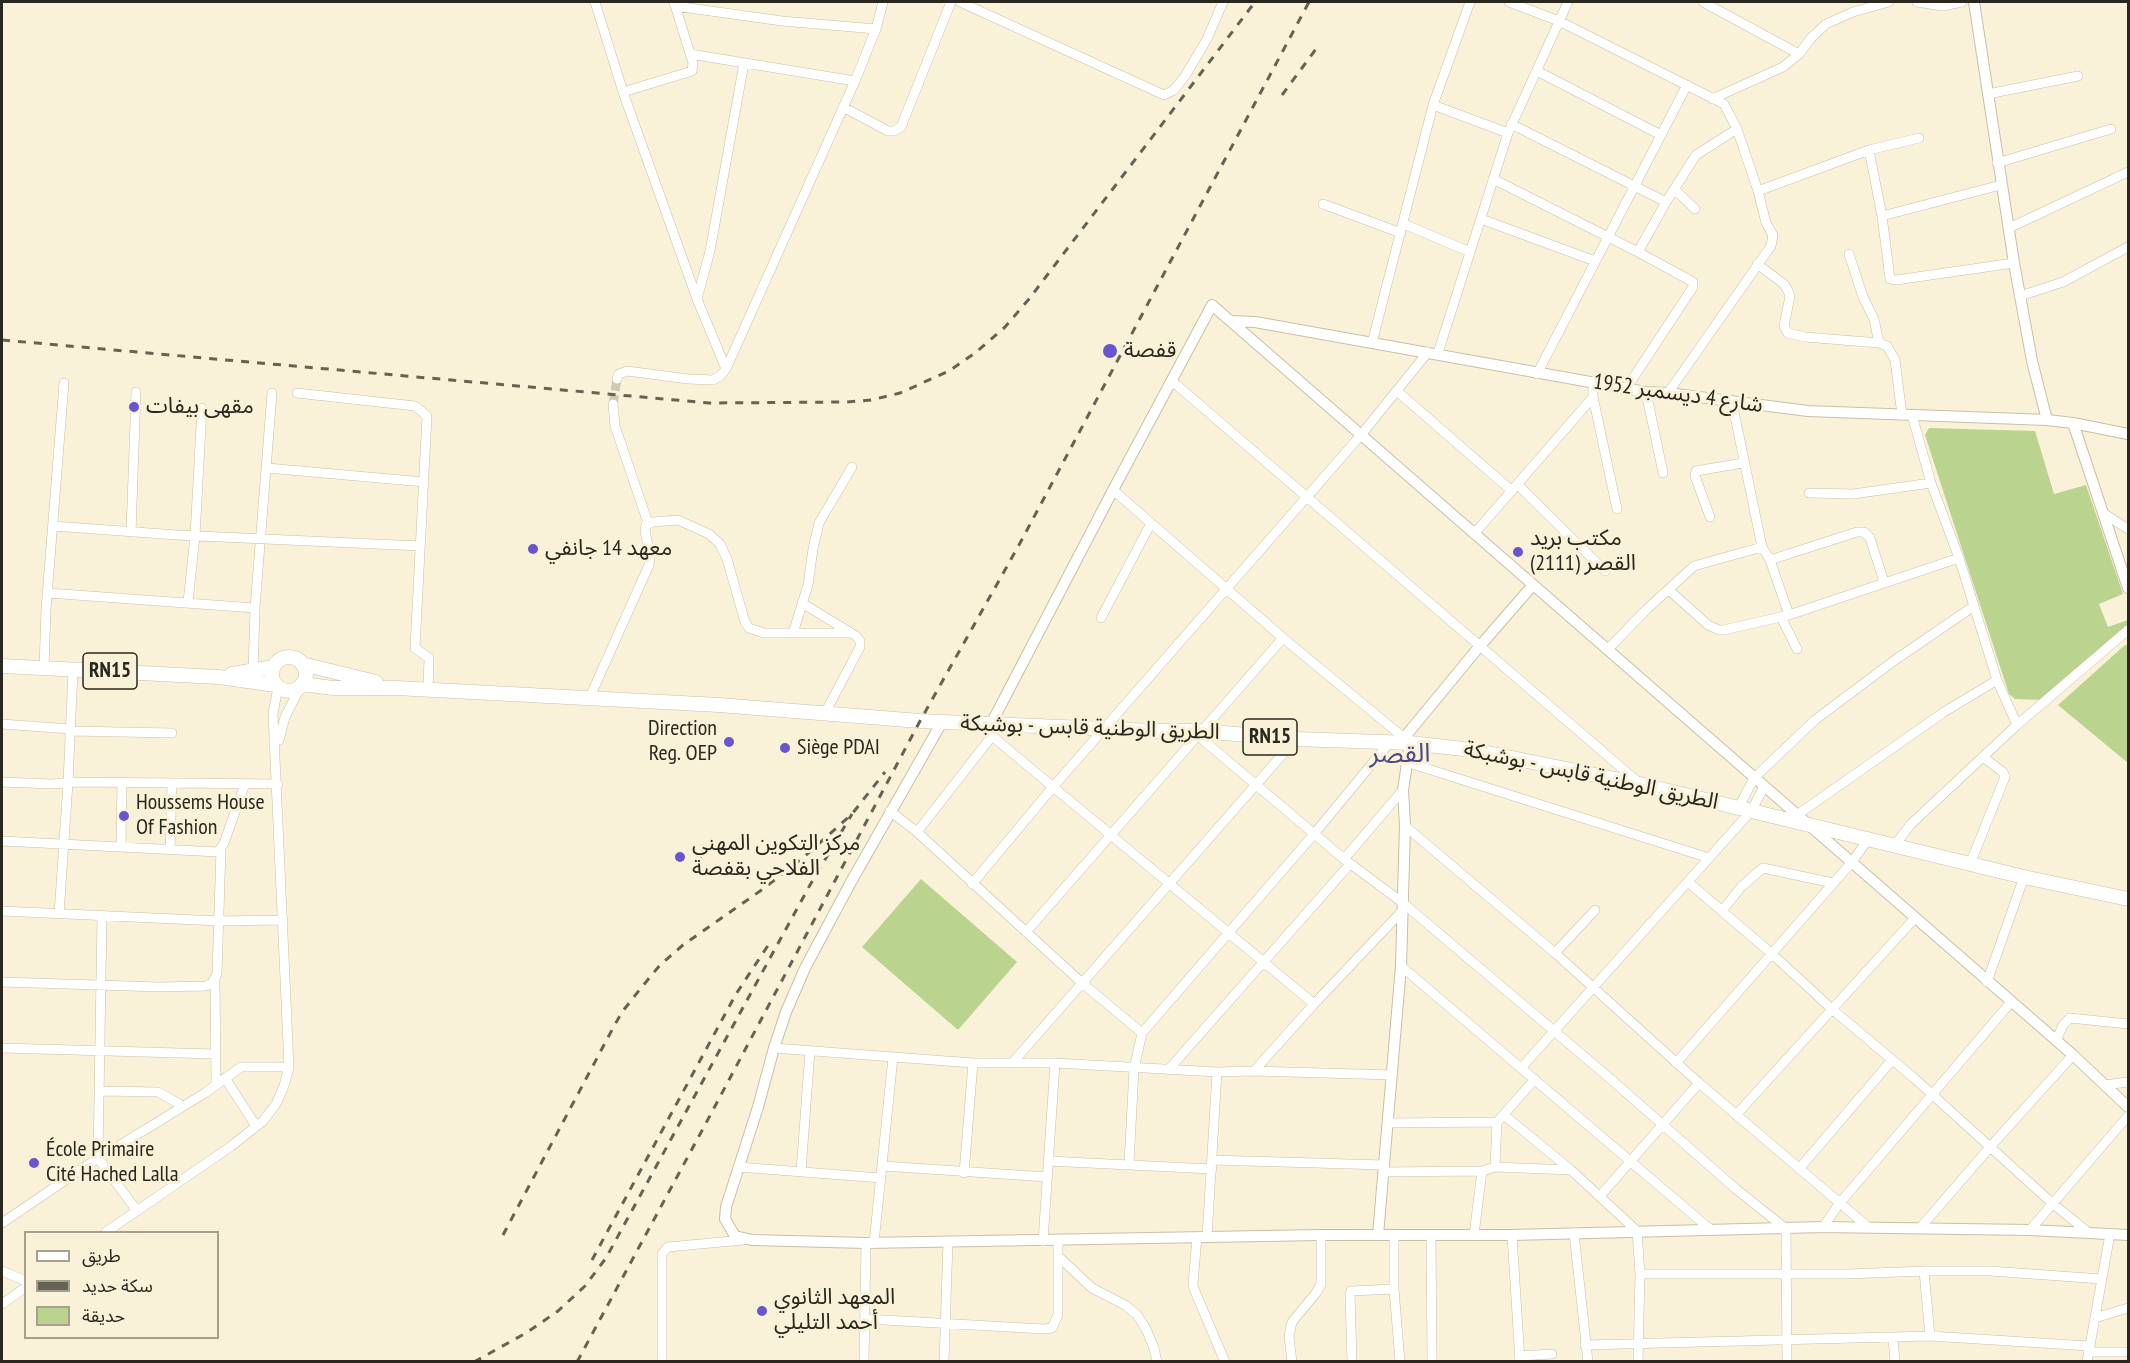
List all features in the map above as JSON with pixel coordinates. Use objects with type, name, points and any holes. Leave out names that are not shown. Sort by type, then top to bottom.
[{"type":"main road","name":"RN15","points":[[219,677],[274,667],[280,660],[290,658],[303,664]]},
{"type":"main road","name":"الطريق الوطنية قابس - بوشبكة","points":[[303,664],[396,688]]},
{"type":"main road","points":[[301,685],[306,674],[303,664]]},
{"type":"main road","name":"RN15","points":[[2,666],[219,677],[277,686],[290,691],[301,685]]},
{"type":"main road","points":[[274,667],[272,673],[277,686]]},
{"type":"main road","name":"الطريق الوطنية قابس - بوشبكة","points":[[301,685],[333,688],[396,688],[825,713],[942,722],[992,730],[1104,728],[1296,739],[1401,741],[1473,750],[1640,784],[2024,877],[2128,899]]},
{"type":"street","points":[[595,2],[623,92],[697,299],[726,369]]},
{"type":"street","points":[[617,379],[620,373],[627,371],[688,379],[716,380],[726,369],[855,81],[876,29],[883,2]]},
{"type":"street","points":[[843,107],[888,131],[899,129],[907,116],[951,2]]},
{"type":"street","points":[[963,2],[1164,95],[1174,90],[1185,76],[1207,39],[1223,2]]},
{"type":"street","points":[[1372,343],[1433,105],[1470,2]]},
{"type":"street","points":[[1509,2],[1559,21],[1639,59],[1726,106],[1737,129],[1766,223],[1773,238],[1771,246],[1668,393]]},
{"type":"street","points":[[972,884],[1104,728],[1433,353],[1470,252],[1510,129],[1568,2]]},
{"type":"street","points":[[1703,2],[1799,54]]},
{"type":"street","points":[[1853,12],[1856,2]]},
{"type":"street","points":[[1712,99],[1773,72],[1799,54],[1820,28],[1853,12],[1889,2]]},
{"type":"street","points":[[1917,2],[1942,6],[1962,2]]},
{"type":"street","points":[[1974,2],[2014,263],[2032,360],[2047,420]]},
{"type":"street","points":[[623,92],[689,73],[694,66],[674,4],[782,21],[876,29]]},
{"type":"street","points":[[690,54],[855,81]]},
{"type":"street","points":[[697,299],[710,251],[744,63]]},
{"type":"street","points":[[1537,71],[1661,135]]},
{"type":"street","points":[[1988,94],[2078,76]]},
{"type":"street","points":[[1537,374],[1687,86]]},
{"type":"street","points":[[1433,105],[1510,129],[1666,202]]},
{"type":"street","points":[[1638,252],[1696,155],[1737,129]]},
{"type":"street","points":[[1997,162],[2111,129]]},
{"type":"street","points":[[1758,191],[1869,150],[1919,138]]},
{"type":"street","points":[[1869,150],[1882,216],[1889,277],[1893,280],[2014,263]]},
{"type":"street","points":[[2009,228],[2128,172]]},
{"type":"street","points":[[1493,179],[1690,279],[1694,285],[1626,388]]},
{"type":"street","points":[[1882,216],[2001,185]]},
{"type":"street","points":[[1674,189],[1695,209]]},
{"type":"street","points":[[1323,204],[1470,252]]},
{"type":"street","points":[[1481,219],[1595,261]]},
{"type":"street","points":[[2020,296],[2063,282],[2128,247]]},
{"type":"street","points":[[1849,254],[1863,297],[1874,319],[1879,343]]},
{"type":"street","points":[[1757,264],[1784,284],[1788,291],[1790,296],[1784,326],[1788,333],[1805,338],[1879,343],[1887,346],[1894,360],[1907,415],[1959,558],[1997,680],[2017,725]]},
{"type":"street","points":[[917,832],[992,730],[1113,490],[1212,305],[2073,1055],[2128,1107]]},
{"type":"street","name":"شارع 4 ديسمبر 1952","points":[[1231,321],[1255,322],[1646,392],[1808,411],[2047,420],[2128,434]]},
{"type":"street","points":[[1172,381],[1640,784]]},
{"type":"street","points":[[44,668],[64,382]]},
{"type":"street","points":[[1593,384],[1593,397],[1617,509]]},
{"type":"street","points":[[131,532],[136,392]]},
{"type":"street","points":[[1398,392],[1515,488],[1605,571]]},
{"type":"street","points":[[1646,392],[1663,473]]},
{"type":"street","points":[[253,670],[255,608],[272,393]]},
{"type":"street","points":[[297,393],[415,406],[428,416],[416,648],[429,658],[428,690]]},
{"type":"street","points":[[1474,534],[1593,397]]},
{"type":"street","points":[[1732,402],[1762,547],[1770,560],[1785,616],[1797,649]]},
{"type":"street","points":[[589,699],[649,565],[650,556],[645,531],[648,523],[615,426],[613,404]]},
{"type":"street","points":[[188,602],[195,536],[202,408]]},
{"type":"street","points":[[2073,423],[2128,588]]},
{"type":"street","points":[[1710,517],[1695,476],[1696,471],[1743,463]]},
{"type":"street","points":[[794,633],[819,523],[852,467]]},
{"type":"street","points":[[267,468],[424,482]]},
{"type":"street","points":[[1809,493],[1853,494],[1931,483]]},
{"type":"street","points":[[1113,490],[1401,741],[1406,762],[1403,790],[1405,826],[1401,966],[1378,1235]]},
{"type":"street","points":[[2103,513],[2128,529]]},
{"type":"street","points":[[648,523],[678,520],[709,534],[720,544],[728,559],[745,622],[749,628],[764,633],[850,633]]},
{"type":"street","points":[[1101,618],[1151,523]]},
{"type":"street","points":[[53,526],[195,536],[420,546]]},
{"type":"street","points":[[1770,560],[1857,532],[1864,532],[1870,538],[1884,582]]},
{"type":"street","points":[[1608,649],[1694,566],[1762,547]]},
{"type":"street","points":[[1668,590],[1708,625],[1719,630],[1785,616],[1959,558]]},
{"type":"street","points":[[1129,1164],[1134,1069],[1142,1033],[1314,834],[1401,741],[1479,646],[1533,585]]},
{"type":"street","points":[[48,593],[255,608]]},
{"type":"street","points":[[802,603],[860,641],[860,647],[825,713]]},
{"type":"street","points":[[1745,808],[1754,778],[1815,720],[1894,660],[1974,606]]},
{"type":"street","points":[[1894,846],[1911,824],[2017,725],[2128,630]]},
{"type":"street","points":[[1026,932],[1283,638]]},
{"type":"street","points":[[59,914],[69,783],[73,670]]},
{"type":"street","points":[[1797,815],[1944,712],[1997,680]]},
{"type":"street","points":[[276,751],[285,717],[301,685]]},
{"type":"street","points":[[109,1231],[256,1126],[276,1104],[284,1086],[289,1067],[278,784],[273,714],[277,686]]},
{"type":"street","points":[[2009,709],[2028,715]]},
{"type":"street","points":[[743,1240],[731,1232],[725,1219],[726,1208],[748,1141],[774,1048],[805,968],[890,811],[942,722]]},
{"type":"street","points":[[2,724],[70,730],[172,733]]},
{"type":"street","points":[[992,730],[1053,787],[1314,1004]]},
{"type":"street","points":[[1198,733],[1314,834],[1554,1030],[1736,1189],[1786,1229]]},
{"type":"street","points":[[1013,1062],[1296,739]]},
{"type":"street","points":[[1970,864],[2005,777],[2003,772],[1983,757]]},
{"type":"street","points":[[1406,762],[1709,858]]},
{"type":"street","points":[[2,782],[278,784]]},
{"type":"street","points":[[121,848],[123,783]]},
{"type":"street","points":[[170,850],[172,784]]},
{"type":"street","points":[[216,1085],[215,978],[221,849],[245,784]]},
{"type":"street","points":[[1522,1067],[1709,858],[1764,786]]},
{"type":"street","points":[[1169,1069],[1264,961],[1403,790]]},
{"type":"street","points":[[890,811],[917,832],[1081,982],[1142,1033]]},
{"type":"street","points":[[1405,826],[1555,953],[1676,1063],[1868,1227]]},
{"type":"street","points":[[1676,1063],[1852,862],[1869,838]]},
{"type":"street","points":[[2,841],[212,853],[221,849]]},
{"type":"street","points":[[1722,911],[1741,887],[1762,868],[1833,883]]},
{"type":"street","points":[[1987,982],[2024,877]]},
{"type":"street","points":[[1688,882],[2088,1233]]},
{"type":"street","points":[[1254,1071],[1403,906]]},
{"type":"street","points":[[1555,953],[1596,910]]},
{"type":"street","points":[[2,911],[219,921],[283,920]]},
{"type":"street","points":[[102,916],[98,1158],[136,1211]]},
{"type":"street","points":[[1736,1115],[1915,918]]},
{"type":"street","points":[[1401,966],[1710,1229]]},
{"type":"street","points":[[2,982],[100,986],[206,986],[215,978]]},
{"type":"street","points":[[1823,1227],[1839,1204],[2011,1002]]},
{"type":"street","points":[[2056,1041],[2063,1025],[2070,1018],[2128,1024]]},
{"type":"street","points":[[2,1048],[215,1054]]},
{"type":"street","points":[[774,1048],[973,1063],[1055,1063],[1217,1072],[1392,1075]]},
{"type":"street","points":[[801,1171],[810,1052]]},
{"type":"street","points":[[1920,1228],[1990,1146],[2073,1055]]},
{"type":"street","points":[[864,1362],[870,1243],[881,1178],[893,1057]]},
{"type":"street","points":[[1799,1169],[1892,1060]]},
{"type":"street","points":[[964,1173],[973,1063]]},
{"type":"street","points":[[1043,1241],[1055,1063]]},
{"type":"street","points":[[2,1223],[98,1158],[246,1066],[289,1067]]},
{"type":"street","points":[[1217,1072],[1212,1164],[1193,1284],[1198,1302],[1225,1362]]},
{"type":"street","points":[[225,1078],[256,1126]]},
{"type":"street","points":[[1495,1167],[1501,1119],[1535,1079]]},
{"type":"street","points":[[2105,1085],[2128,1082]]},
{"type":"street","points":[[1600,1196],[1699,1083]]},
{"type":"street","points":[[99,1091],[158,1092],[183,1106]]},
{"type":"street","points":[[2030,1230],[2128,1116]]},
{"type":"street","points":[[1388,1123],[1501,1119],[1571,1170],[1600,1196],[1636,1231],[1640,1274],[1638,1362]]},
{"type":"street","points":[[1048,1161],[1482,1171],[1495,1167],[1571,1170]]},
{"type":"street","points":[[882,1166],[1047,1177]]},
{"type":"street","points":[[738,1167],[881,1178]]},
{"type":"street","points":[[1474,1235],[1482,1171]]},
{"type":"street","points":[[662,1362],[662,1254],[668,1247],[743,1240],[870,1243],[1058,1241],[1322,1235],[1512,1235],[1823,1227],[2030,1230],[2128,1235]]},
{"type":"street","points":[[1786,1229],[1787,1362]]},
{"type":"street","points":[[1574,1233],[1588,1362]]},
{"type":"street","points":[[2088,1353],[2110,1234]]},
{"type":"street","points":[[1292,1362],[1289,1336],[1292,1322],[1322,1284],[1322,1235]]},
{"type":"street","points":[[1394,1235],[1394,1288],[1400,1362]]},
{"type":"street","points":[[1512,1235],[1519,1359],[1552,1354]]},
{"type":"street","points":[[1431,1236],[1432,1362]]},
{"type":"street","points":[[866,1318],[1052,1328],[1058,1315],[1060,1258],[1058,1241]]},
{"type":"street","points":[[944,1362],[948,1242]]},
{"type":"street","points":[[1060,1258],[1092,1288],[1125,1305],[1137,1315],[1146,1329],[1157,1362]]},
{"type":"street","points":[[2,1271],[24,1280]]},
{"type":"street","points":[[1640,1274],[1849,1275],[1924,1271],[2011,1272],[2102,1280]]},
{"type":"street","points":[[1924,1271],[1930,1336]]},
{"type":"street","points":[[2,1304],[24,1288]]},
{"type":"street","points":[[1352,1362],[1351,1291],[1394,1288]]},
{"type":"street","points":[[2095,1318],[2128,1308]]},
{"type":"street","points":[[1585,1345],[1930,1336],[2088,1353],[2128,1352]]},
{"type":"street","points":[[1893,1338],[1895,1362]]},
{"type":"green space","points":[[1929,428],[2035,431],[2054,494],[2086,485],[2123,594],[2099,604],[2108,627],[2128,620],[2128,625],[2045,700],[2015,699],[2009,694],[1925,435]]},
{"type":"green space","points":[[2125,645],[2128,646],[2128,763],[2058,705]]},
{"type":"green space","points":[[921,879],[1017,962],[958,1030],[862,947]]},
{"type":"tunnel","points":[[613,404],[617,379]]},
{"type":"railway","points":[[2,340],[709,403],[847,402],[871,400],[900,393],[949,371],[975,353],[1005,327],[1029,299],[1255,2]]},
{"type":"railway","points":[[577,1362],[920,721],[1019,545],[1309,2]]},
{"type":"railway","points":[[1282,95],[1316,49]]},
{"type":"railway","points":[[503,1235],[613,1028],[622,1012],[641,988],[660,965],[683,945],[804,857],[852,814],[885,772]]},
{"type":"railway","points":[[474,1362],[526,1333],[558,1311],[585,1286],[606,1258],[810,885],[852,814]]},
{"type":"railway","points":[[592,1260],[736,994],[769,944]]},
{"type":"place","name":"قفصة","points":[[1110,351]]},
{"type":"place","name":"مقهى بيفات","points":[[134,407]]},
{"type":"place","name":"معهد 14 جانفي","points":[[533,549]]},
{"type":"place","name":"مكتب بريد القصر (2111)","points":[[1518,552]]},
{"type":"place","name":"Direction Reg. OEP","points":[[729,742]]},
{"type":"place","name":"Siège PDAI","points":[[785,748]]},
{"type":"place","name":"Houssems House Of Fashion","points":[[124,816]]},
{"type":"place","name":"مركز التكوين المهني الفلاحي بقفصة","points":[[680,857]]},
{"type":"place","name":"École Primaire Cité Hached Lalla","points":[[34,1163]]},
{"type":"place","name":"المعهد الثانوي أحمد التليلي","points":[[762,1311]]},
{"type":"district","name":"القصر","points":[[1400,755]]}]
